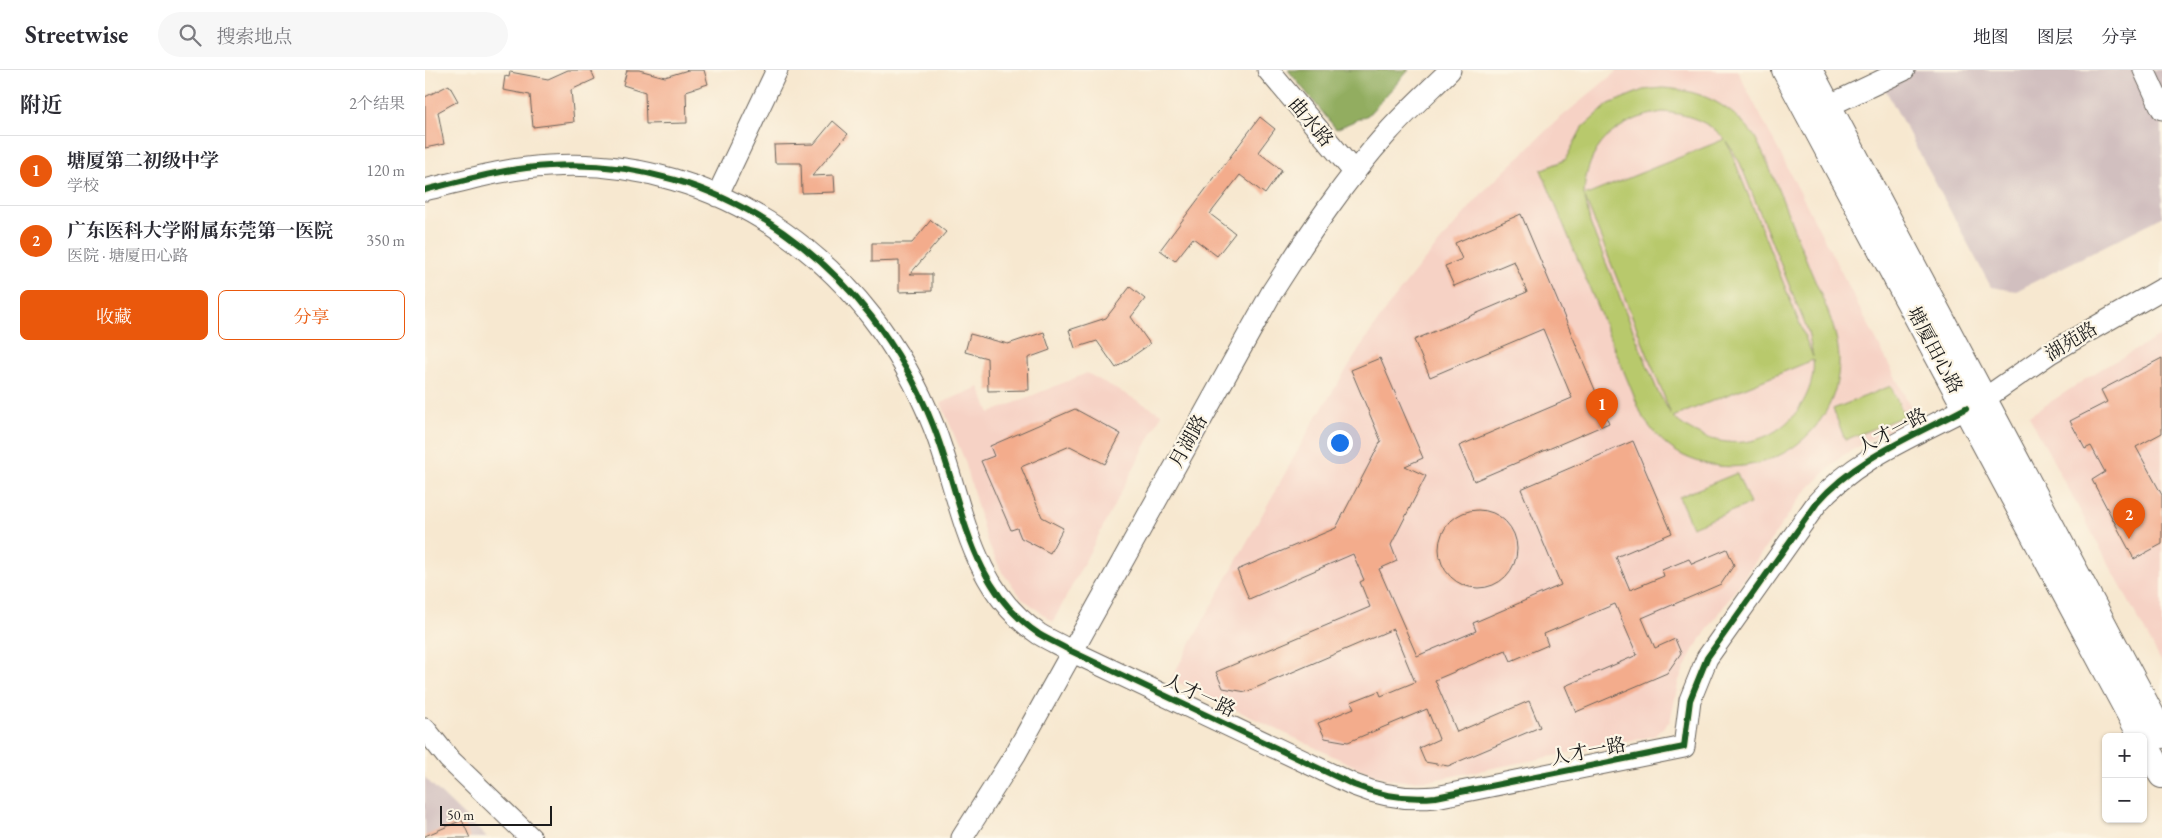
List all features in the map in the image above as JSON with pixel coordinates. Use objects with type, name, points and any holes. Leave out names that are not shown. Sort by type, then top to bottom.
[{"type":"main road","name":"塘厦田心路","points":[[1785,70],[2162,735]]},
{"type":"main road","name":"塘厦田心路","points":[[1809,70],[2140,733]]},
{"type":"main road","name":"塘厦田心路","points":[[2147,746],[2162,775]]},
{"type":"street","points":[[717,196],[777,70]]},
{"type":"street","name":"曲水路","points":[[1268,70],[1355,173]]},
{"type":"street","name":"月湖路","points":[[962,838],[1016,752],[1247,333],[1298,251],[1355,173],[1388,132],[1450,70]]},
{"type":"street","points":[[1828,106],[1904,70]]},
{"type":"street","points":[[2144,70],[2162,109]]},
{"type":"street","points":[[425,190],[501,171],[559,166],[599,167],[648,174],[696,187],[741,207],[784,232],[823,262],[858,297],[887,337],[932,422],[949,467],[971,548],[987,581],[1017,616],[1038,633],[1071,651]]},
{"type":"street","name":"湖苑路","points":[[1975,404],[2057,349],[2162,289]]},
{"type":"street","name":"人才一路","points":[[1071,651],[1354,785],[1385,796],[1436,797],[1684,747],[1690,700],[1707,658],[1817,503],[1839,481],[1867,460],[1975,404]]},
{"type":"street","points":[[425,729],[449,759],[531,838]]},
{"type":"shaded area","points":[[1618,70],[1737,70],[1917,419],[1875,437],[1842,456],[1804,493],[1693,650],[1679,680],[1670,721],[1654,736],[1433,780],[1403,781],[1389,779],[1360,769],[1171,679],[1314,421],[1392,301],[1484,191],[1553,124]]},
{"type":"shaded area","points":[[1875,70],[2162,70],[2162,217],[2016,291],[1991,287]]},
{"type":"shaded area","points":[[2162,335],[2162,663],[2029,416],[2101,369]]},
{"type":"shaded area","points":[[1087,373],[1162,414],[1053,622],[1022,598],[1002,572],[987,542],[965,461],[941,403],[979,387],[990,413]]},
{"type":"shaded area","points":[[425,777],[427,780],[487,838],[425,838]]},
{"type":"green space","points":[[1288,70],[1409,70],[1368,115],[1336,129]]},
{"type":"green space","points":[[1676,89],[1703,96],[1726,108],[1746,126],[1755,137],[1762,152],[1827,308],[1838,346],[1839,359],[1836,388],[1825,413],[1809,434],[1789,450],[1765,461],[1738,466],[1711,465],[1678,453],[1661,440],[1647,424],[1541,170],[1565,160],[1582,128],[1609,104],[1643,90]],"holes":[[[1663,112],[1689,117],[1712,127],[1725,139],[1584,196],[1590,163],[1606,138],[1631,121]],[[1727,142],[1740,163],[1808,332],[1813,357]],[[1585,198],[1671,414],[1658,392],[1590,223]],[[1813,360],[1811,384],[1800,407],[1787,422],[1772,433],[1756,440],[1739,442],[1705,437],[1688,429],[1673,417]]]},
{"type":"green space","points":[[1891,386],[1904,416],[1845,440],[1833,409]]},
{"type":"green space","points":[[1737,473],[1750,504],[1692,527],[1679,497]]},
{"type":"building","points":[[568,70],[591,70],[595,79],[571,90],[574,122],[533,127],[530,95],[503,90],[505,76],[509,77],[510,72],[548,79]]},
{"type":"building","points":[[627,70],[639,70],[665,77],[688,70],[704,70],[708,84],[686,91],[687,123],[646,124],[645,92],[623,85]]},
{"type":"building","points":[[449,85],[458,101],[438,112],[444,144],[425,148],[425,97]]},
{"type":"building","points":[[1260,117],[1275,129],[1258,152],[1282,170],[1265,194],[1240,175],[1210,214],[1235,233],[1217,256],[1193,238],[1175,261],[1160,250]]},
{"type":"building","points":[[833,121],[848,134],[812,176],[834,175],[835,192],[802,193],[801,163],[775,163],[774,145],[814,144]]},
{"type":"building","points":[[1521,214],[1609,423],[1474,481],[1459,446],[1572,398],[1543,329],[1430,377],[1414,340],[1527,292],[1514,261],[1454,286],[1445,266],[1462,259],[1455,243]]},
{"type":"building","points":[[931,220],[946,232],[910,274],[932,274],[932,291],[899,292],[899,261],[872,262],[872,243],[912,243]]},
{"type":"building","points":[[1130,287],[1145,299],[1131,317],[1150,344],[1116,368],[1097,341],[1075,348],[1069,330],[1106,318]]},
{"type":"building","points":[[1044,332],[1050,350],[1028,358],[1029,390],[988,391],[987,358],[965,352],[970,334],[1008,344]]},
{"type":"building","points":[[1380,358],[1423,458],[1405,466],[1426,476],[1391,545],[1397,561],[1379,569],[1417,656],[1476,631],[1473,623],[1561,585],[1521,489],[1633,441],[1672,533],[1616,557],[1630,590],[1664,576],[1662,570],[1689,559],[1692,564],[1727,549],[1734,565],[1721,584],[1642,618],[1655,648],[1675,639],[1681,653],[1667,673],[1576,712],[1565,686],[1637,655],[1615,604],[1544,634],[1548,645],[1511,661],[1506,650],[1435,680],[1457,732],[1529,701],[1540,727],[1448,766],[1425,762],[1419,748],[1439,739],[1427,709],[1348,742],[1325,738],[1318,723],[1354,708],[1351,702],[1379,691],[1381,696],[1415,682],[1393,629],[1246,692],[1223,688],[1216,672],[1370,607],[1360,582],[1364,580],[1353,554],[1249,599],[1237,570],[1336,528],[1381,441],[1351,370]]},
{"type":"building","points":[[2162,358],[2162,433],[2136,447],[2162,495],[2162,544],[2134,559],[2092,480],[2105,472],[2091,446],[2085,449],[2070,421],[2107,402],[2101,390]]},
{"type":"building","points":[[1075,409],[1121,434],[1105,464],[1070,446],[1021,467],[1042,517],[1063,528],[1050,553],[1021,538],[1017,528],[1011,530],[981,461],[994,456],[990,446]]},
{"type":"building","points":[[1478,510],[1493,513],[1510,527],[1514,534],[1517,549],[1514,564],[1500,581],[1493,585],[1478,588],[1463,585],[1446,571],[1442,564],[1439,549],[1442,534],[1456,517],[1463,513]]},
{"type":"building","points":[[462,820],[470,838],[425,838],[425,836]]},
{"type":"cycle path","points":[[425,190],[486,175],[533,167],[613,167],[674,180],[731,201],[783,232],[830,271],[871,316],[906,368],[933,425],[970,540],[996,592],[1015,614],[1039,634],[1071,651],[1354,785],[1394,796],[1414,798],[1436,797],[1684,747],[1690,700],[1707,658],[1817,503],[1849,473],[1906,438],[1966,408]]},
{"type":"place","name":"塘厦第二初级中学","points":[[1602,429]]},
{"type":"place","name":"广东医科大学附属东莞第一医院","points":[[2129,539]]}]
